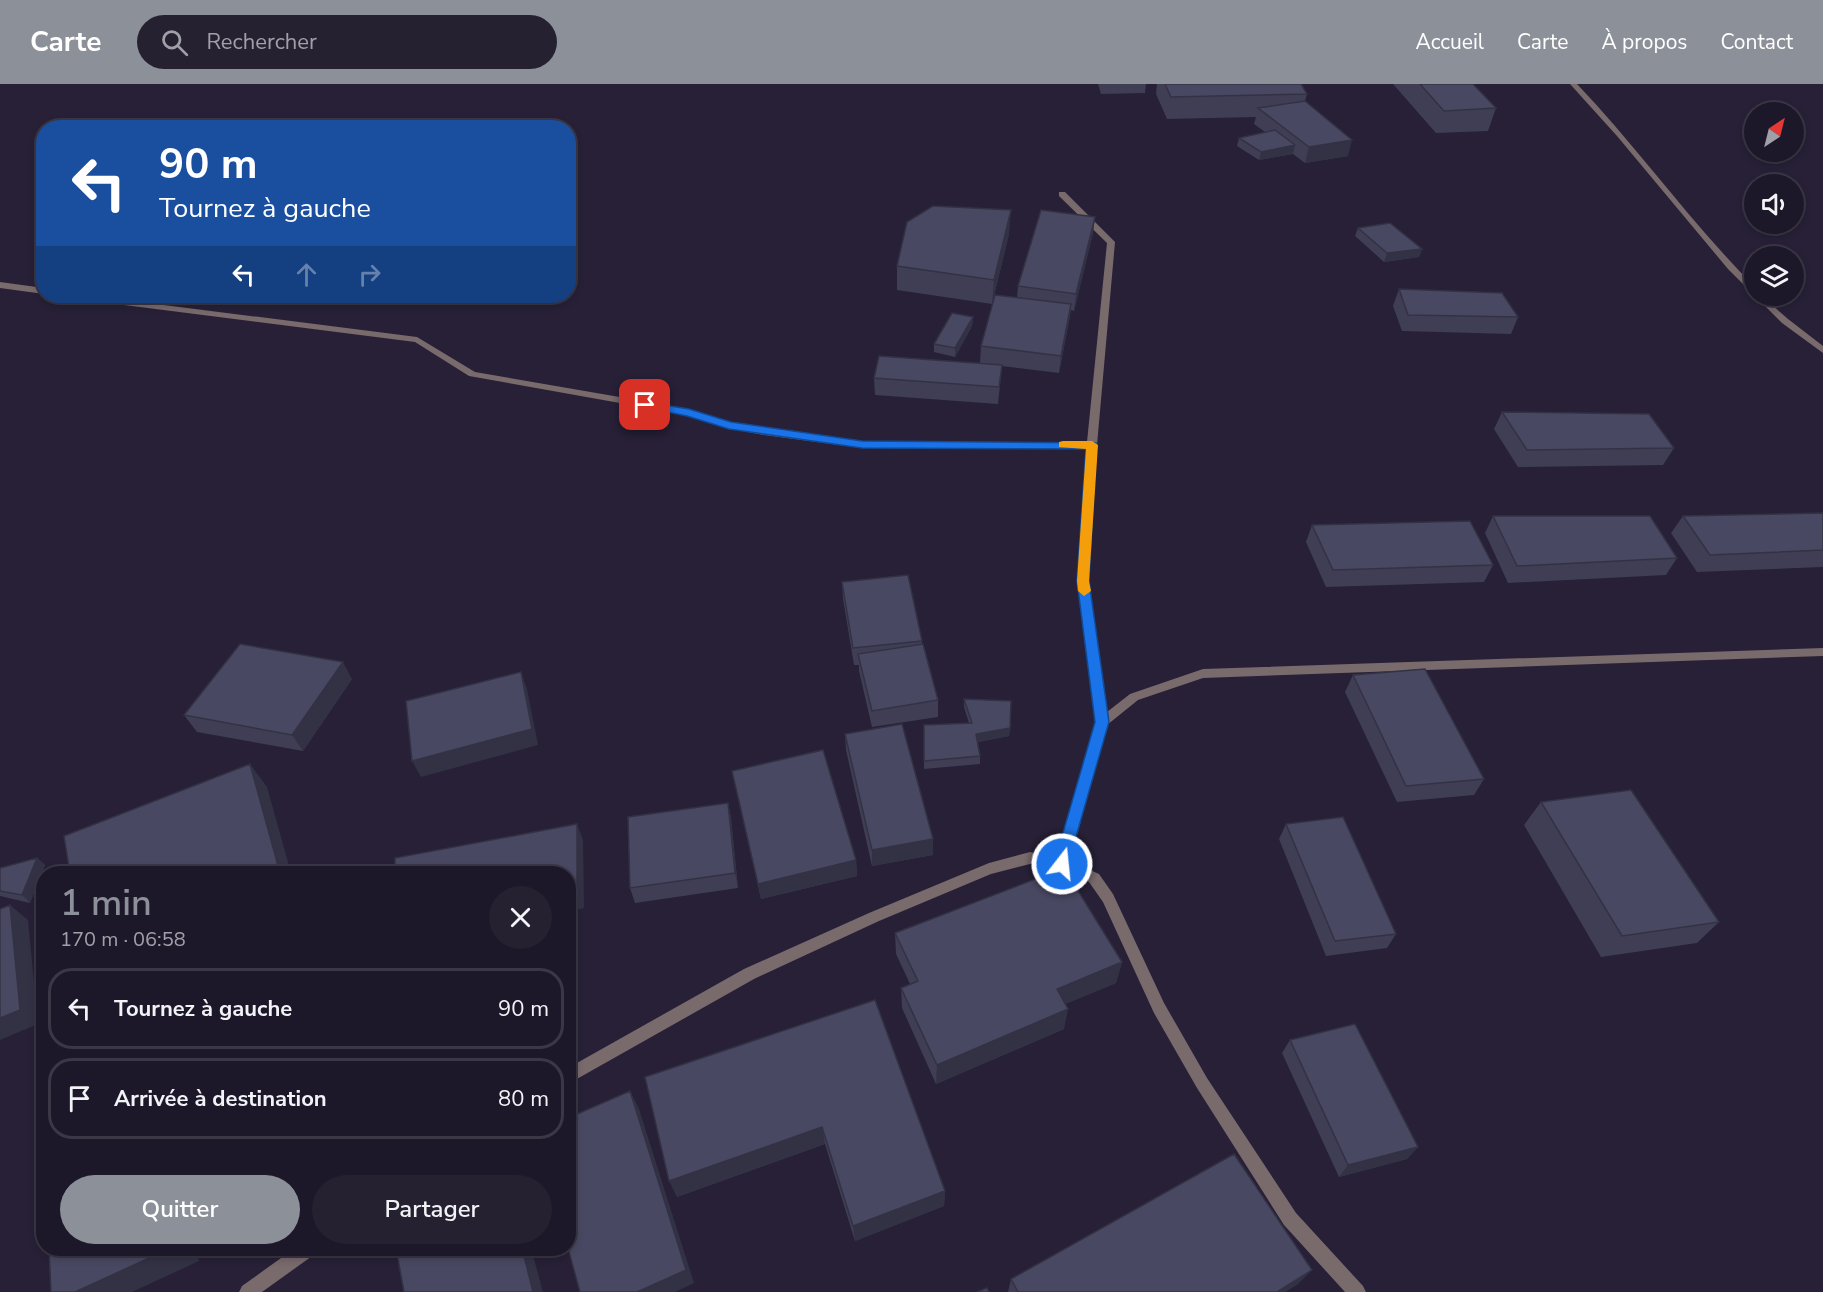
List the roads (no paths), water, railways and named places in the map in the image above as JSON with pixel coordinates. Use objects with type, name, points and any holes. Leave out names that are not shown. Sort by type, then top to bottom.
[{"type":"street","points":[[1573,84],[1593,104],[1695,229],[1744,280]]},
{"type":"street","points":[[1062,194],[1111,242],[1092,445],[1083,581],[1102,722],[1062,864]]},
{"type":"street","points":[[0,285],[36,290]]},
{"type":"street","points":[[131,303],[417,340],[472,374],[689,412],[729,426],[764,432],[862,445],[1092,445]]},
{"type":"street","points":[[1769,306],[1823,350]]},
{"type":"street","points":[[1102,722],[1134,698],[1203,674],[1823,652]]},
{"type":"street","points":[[576,1072],[749,974],[874,917],[989,869],[1030,858],[1062,864],[1094,878],[1108,898],[1159,1008],[1202,1083],[1290,1219],[1357,1292]]},
{"type":"street","points":[[248,1292],[298,1256]]}]
